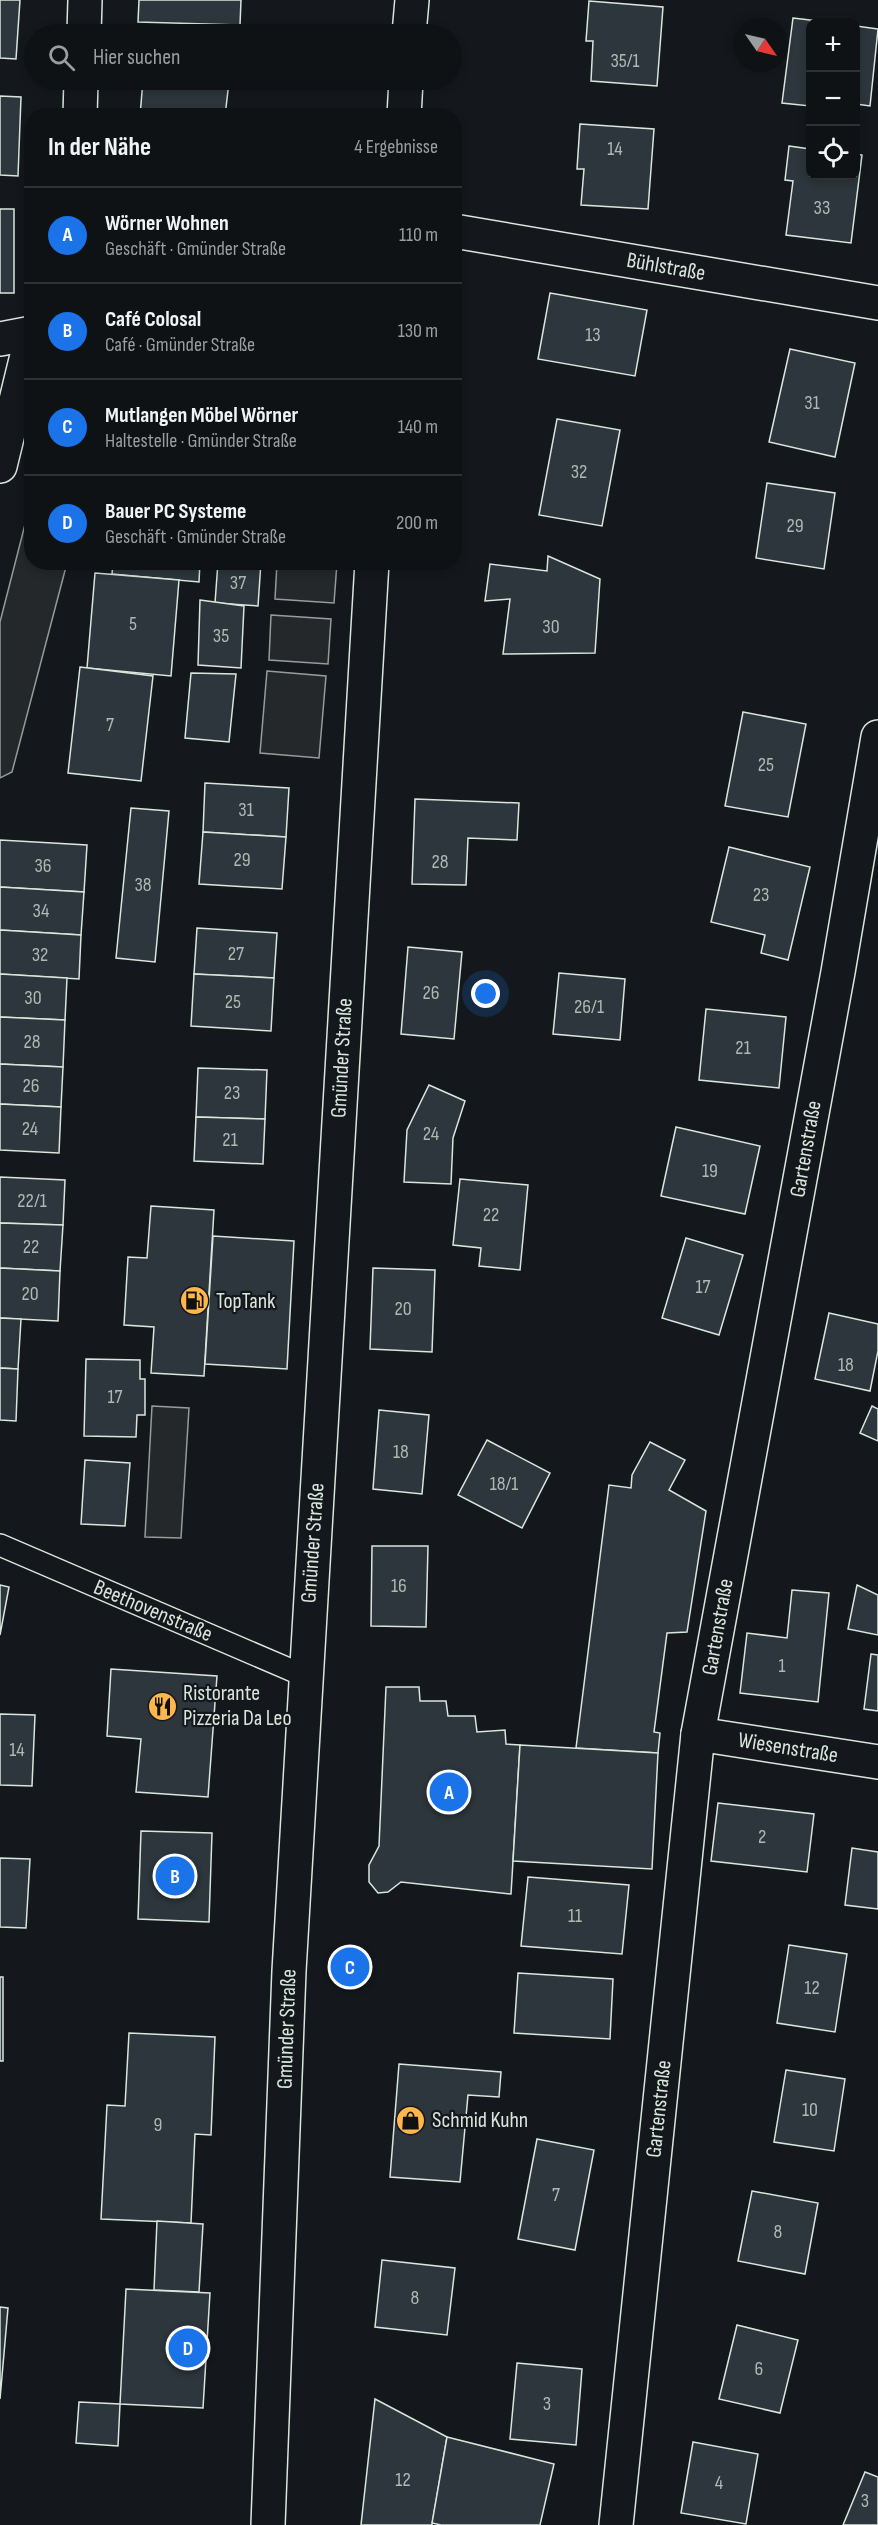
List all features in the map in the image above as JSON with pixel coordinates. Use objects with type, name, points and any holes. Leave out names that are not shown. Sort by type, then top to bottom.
[{"type":"street","points":[[85,24],[86,0]]},
{"type":"street","points":[[411,24],[412,0]]},
{"type":"street","points":[[80,108],[81,90]]},
{"type":"street","points":[[404,108],[405,90]]},
{"type":"street","name":"Bühlstraße","points":[[462,232],[878,303]]},
{"type":"street","points":[[0,339],[24,335]]},
{"type":"street","points":[[0,466],[24,367]]},
{"type":"street","name":"Gmünder Straße","points":[[268,2525],[289,1971],[372,570]]},
{"type":"street","name":"Gartenstraße","points":[[616,2525],[698,1734],[834,996],[878,737]]},
{"type":"street","name":"Wiesenstraße","points":[[698,1734],[878,1762]]},
{"type":"lane","name":"Beethovenstraße","points":[[0,1545],[305,1676]]},
{"type":"shaded area","points":[[24,528],[24,570],[65,570],[12,772],[0,778],[0,622]]},
{"type":"shaded area","points":[[277,570],[336,570],[334,603],[275,599]]},
{"type":"shaded area","points":[[271,615],[331,619],[328,664],[269,660]]},
{"type":"shaded area","points":[[267,671],[326,676],[319,758],[260,753]]},
{"type":"shaded area","points":[[152,1406],[189,1408],[181,1538],[145,1537]]},
{"type":"building","points":[[0,0],[20,0],[16,59],[0,58]]},
{"type":"building","points":[[139,0],[241,0],[240,24],[138,22]]},
{"type":"building","points":[[589,1],[663,7],[657,86],[591,81],[593,41],[586,41]]},
{"type":"building","points":[[793,18],[806,20],[806,106],[782,103],[786,72],[788,72]]},
{"type":"building","points":[[860,27],[878,29],[870,106],[860,105]]},
{"type":"building","points":[[142,90],[228,90],[226,108],[141,108]]},
{"type":"building","points":[[0,96],[21,97],[18,176],[0,175]]},
{"type":"building","points":[[580,124],[654,129],[648,209],[581,205],[584,169],[577,169]]},
{"type":"building","points":[[789,146],[806,148],[806,180],[859,180],[851,243],[786,235],[793,181],[785,180]]},
{"type":"building","points":[[0,209],[14,209],[14,293],[0,293]]},
{"type":"building","points":[[550,293],[647,310],[635,376],[538,359]]},
{"type":"building","points":[[790,349],[855,363],[835,457],[769,442]]},
{"type":"building","points":[[557,419],[620,430],[602,526],[539,515]]},
{"type":"building","points":[[767,483],[835,493],[824,569],[756,558]]},
{"type":"building","points":[[548,556],[600,579],[595,653],[503,654],[510,599],[485,601],[490,564],[547,571]]},
{"type":"building","points":[[112,570],[200,570],[199,582],[112,574]]},
{"type":"building","points":[[217,570],[260,570],[258,606],[215,603]]},
{"type":"building","points":[[95,573],[179,580],[171,676],[87,668]]},
{"type":"building","points":[[200,600],[244,606],[241,668],[198,665]]},
{"type":"building","points":[[80,667],[153,676],[141,781],[68,773]]},
{"type":"building","points":[[191,673],[236,674],[229,742],[185,738]]},
{"type":"building","points":[[743,712],[806,724],[788,817],[725,806]]},
{"type":"building","points":[[205,783],[289,788],[286,837],[203,832]]},
{"type":"building","points":[[415,799],[519,803],[517,840],[468,838],[466,885],[412,884]]},
{"type":"building","points":[[131,808],[169,811],[155,962],[116,958]]},
{"type":"building","points":[[203,832],[286,837],[282,889],[199,884]]},
{"type":"building","points":[[0,840],[87,845],[84,892],[0,887]]},
{"type":"building","points":[[729,847],[810,867],[788,960],[761,953],[765,935],[711,922]]},
{"type":"building","points":[[0,887],[84,892],[81,935],[0,930]]},
{"type":"building","points":[[197,928],[277,933],[274,978],[194,974]]},
{"type":"building","points":[[0,930],[81,935],[79,979],[0,974]]},
{"type":"building","points":[[408,947],[462,952],[454,1039],[401,1034]]},
{"type":"building","points":[[559,973],[625,979],[620,1040],[553,1034]]},
{"type":"building","points":[[0,974],[67,978],[65,1020],[0,1017]]},
{"type":"building","points":[[194,974],[274,978],[271,1031],[191,1026]]},
{"type":"building","points":[[706,1009],[786,1017],[779,1088],[699,1080]]},
{"type":"building","points":[[0,1017],[65,1020],[63,1067],[0,1064]]},
{"type":"building","points":[[0,1064],[63,1067],[61,1107],[0,1104]]},
{"type":"building","points":[[198,1068],[267,1070],[265,1119],[196,1117]]},
{"type":"building","points":[[429,1085],[465,1101],[453,1138],[451,1184],[404,1182],[407,1130]]},
{"type":"building","points":[[0,1104],[61,1107],[59,1153],[0,1150]]},
{"type":"building","points":[[196,1117],[265,1119],[263,1164],[194,1161]]},
{"type":"building","points":[[676,1127],[760,1146],[745,1214],[661,1196]]},
{"type":"building","points":[[0,1177],[65,1180],[63,1225],[0,1223]]},
{"type":"building","points":[[460,1179],[528,1185],[520,1270],[479,1266],[481,1248],[453,1245]]},
{"type":"building","points":[[151,1206],[214,1210],[204,1376],[151,1373],[154,1327],[124,1325],[128,1257],[147,1258]]},
{"type":"building","points":[[0,1223],[63,1225],[60,1271],[0,1268]]},
{"type":"building","points":[[213,1236],[294,1241],[287,1369],[205,1364]]},
{"type":"building","points":[[686,1238],[743,1255],[719,1335],[662,1318]]},
{"type":"building","points":[[0,1268],[60,1271],[58,1321],[0,1318]]},
{"type":"building","points":[[373,1268],[435,1270],[432,1352],[370,1349]]},
{"type":"building","points":[[829,1313],[878,1324],[878,1351],[870,1391],[815,1379]]},
{"type":"building","points":[[0,1318],[21,1319],[18,1369],[0,1368]]},
{"type":"building","points":[[86,1359],[140,1360],[140,1379],[145,1379],[145,1415],[137,1415],[136,1437],[84,1436]]},
{"type":"building","points":[[0,1368],[18,1369],[16,1421],[0,1420]]},
{"type":"building","points":[[872,1406],[878,1409],[878,1441],[860,1433]]},
{"type":"building","points":[[379,1410],[429,1415],[422,1494],[373,1489]]},
{"type":"building","points":[[487,1440],[550,1473],[522,1528],[458,1495]]},
{"type":"building","points":[[650,1442],[685,1460],[669,1490],[706,1511],[687,1632],[667,1633],[654,1732],[660,1733],[658,1753],[576,1748],[609,1485],[631,1488],[632,1475]]},
{"type":"building","points":[[85,1460],[130,1463],[125,1526],[81,1524]]},
{"type":"building","points":[[372,1546],[428,1546],[426,1627],[371,1626]]},
{"type":"building","points":[[0,1585],[9,1587],[0,1635]]},
{"type":"building","points":[[857,1585],[878,1595],[878,1635],[848,1629]]},
{"type":"building","points":[[792,1590],[829,1593],[818,1702],[740,1693],[747,1633],[787,1638]]},
{"type":"building","points":[[871,1654],[878,1655],[878,1711],[864,1709]]},
{"type":"building","name":"Ristorante Pizzeria Da Leo","points":[[111,1669],[217,1676],[208,1797],[136,1792],[141,1739],[107,1736]]},
{"type":"building","points":[[386,1687],[419,1687],[420,1701],[446,1701],[448,1716],[475,1716],[477,1732],[505,1730],[506,1744],[520,1745],[511,1894],[401,1882],[388,1892],[378,1893],[369,1882],[369,1865],[379,1846]]},
{"type":"building","points":[[0,1714],[35,1715],[32,1786],[0,1785]]},
{"type":"building","points":[[520,1745],[658,1753],[652,1869],[513,1861]]},
{"type":"building","points":[[718,1803],[814,1814],[807,1872],[711,1861]]},
{"type":"building","points":[[141,1831],[212,1833],[209,1922],[138,1919]]},
{"type":"building","points":[[852,1848],[878,1852],[878,1909],[845,1905]]},
{"type":"building","points":[[0,1858],[30,1859],[26,1928],[0,1927]]},
{"type":"building","points":[[528,1877],[629,1885],[622,1954],[521,1946]]},
{"type":"building","points":[[789,1945],[847,1954],[835,2032],[777,2023]]},
{"type":"building","points":[[518,1973],[613,1979],[610,2039],[514,2033]]},
{"type":"building","points":[[0,1977],[3,1977],[3,2061],[0,2061]]},
{"type":"building","points":[[129,2033],[215,2037],[211,2135],[195,2134],[191,2223],[101,2219],[107,2105],[125,2106]]},
{"type":"building","points":[[399,2064],[501,2072],[499,2097],[468,2095],[460,2182],[390,2177]]},
{"type":"building","points":[[786,2070],[845,2079],[834,2151],[774,2142]]},
{"type":"building","points":[[537,2139],[594,2150],[575,2250],[518,2239]]},
{"type":"building","points":[[752,2191],[818,2203],[805,2274],[738,2261]]},
{"type":"building","points":[[157,2221],[203,2224],[199,2292],[154,2290]]},
{"type":"building","points":[[382,2260],[455,2268],[447,2335],[375,2327]]},
{"type":"building","points":[[126,2289],[210,2293],[203,2408],[120,2404]]},
{"type":"building","points":[[0,2307],[8,2308],[0,2399]]},
{"type":"building","points":[[737,2325],[798,2340],[780,2413],[719,2399]]},
{"type":"building","points":[[517,2363],[582,2369],[576,2445],[510,2439]]},
{"type":"building","points":[[375,2399],[447,2437],[432,2525],[361,2525]]},
{"type":"building","points":[[79,2402],[120,2404],[118,2446],[76,2443]]},
{"type":"building","points":[[447,2437],[554,2464],[540,2525],[441,2525],[432,2523]]},
{"type":"building","points":[[693,2442],[758,2454],[746,2524],[681,2513]]},
{"type":"building","points":[[865,2472],[878,2477],[878,2525],[843,2525]]},
{"type":"place","name":"TopTank","points":[[195,1301]]},
{"type":"place","name":"Ristorante Pizzeria Da Leo","points":[[162,1706]]},
{"type":"place","name":"Wörner Wohnen","points":[[449,1792]]},
{"type":"place","name":"Café Colosal","points":[[175,1876]]},
{"type":"place","name":"Mutlangen Möbel Wörner","points":[[350,1967]]},
{"type":"place","name":"Schmid Kuhn","points":[[411,2120]]},
{"type":"place","name":"Bauer PC Systeme","points":[[188,2348]]}]
